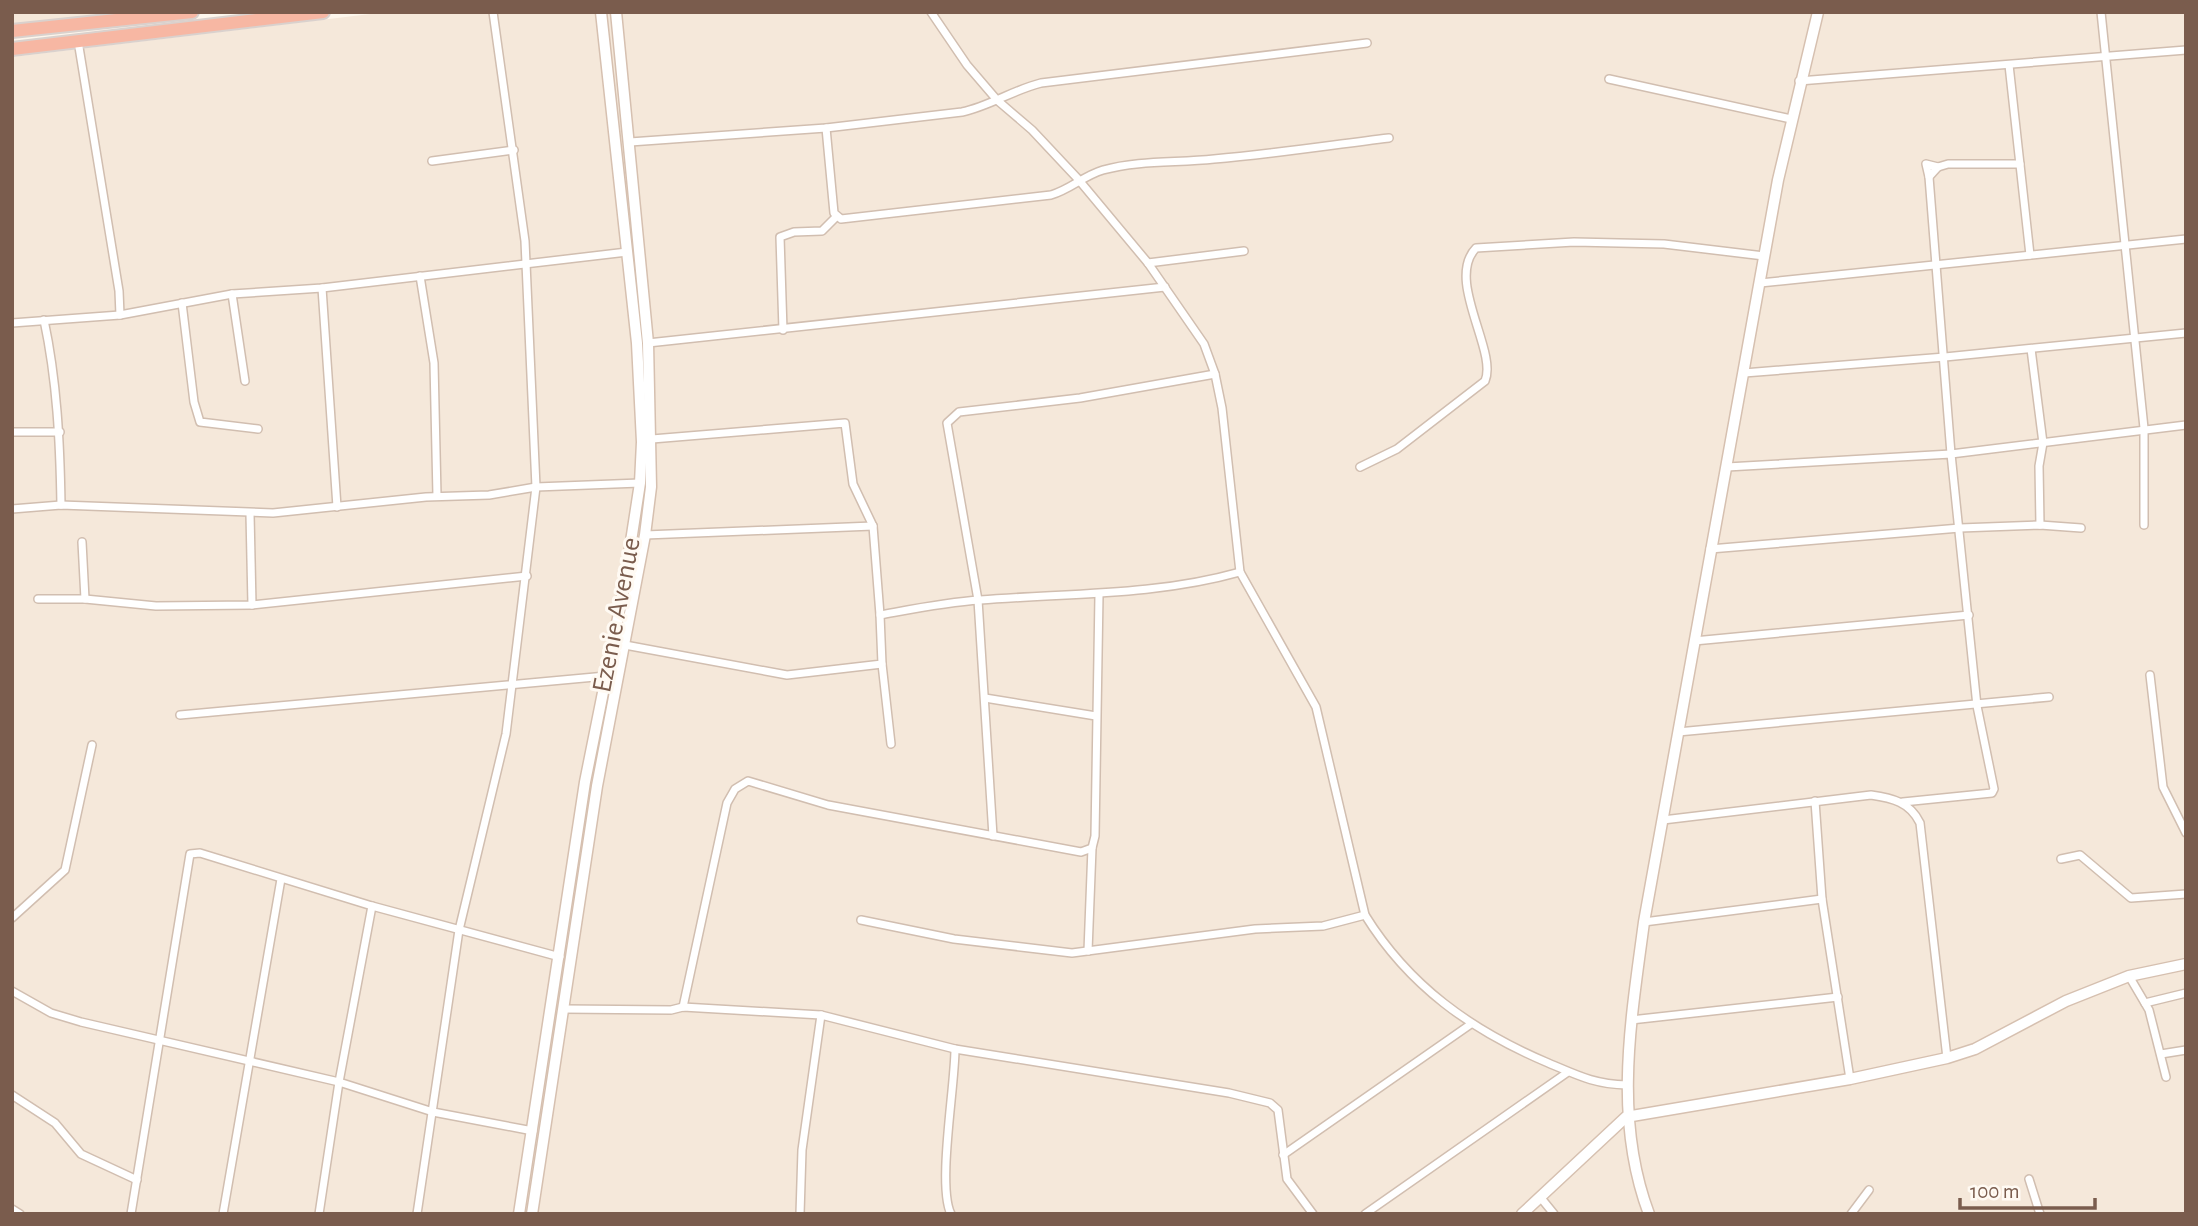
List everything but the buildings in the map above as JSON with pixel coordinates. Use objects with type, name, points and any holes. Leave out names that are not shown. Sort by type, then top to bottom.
[{"type":"highway","points":[[12,31],[192,12]]},
{"type":"highway","points":[[12,49],[323,12]]},
{"type":"highway","points":[[27,29],[34,46]]},
{"type":"street","points":[[417,1214],[459,930],[506,734],[536,487],[525,241],[493,12]]},
{"type":"street","name":"Ezenie Avenue","points":[[519,1214],[597,719],[640,483],[642,442],[638,355],[601,12]]},
{"type":"street","name":"Ezenie Avenue","points":[[531,1214],[597,786],[645,535],[652,439],[648,343],[616,12]]},
{"type":"street","points":[[931,12],[967,65],[997,100],[1032,130],[1078,179],[1148,263],[1204,344],[1216,374],[1227,442],[1240,572],[1316,707],[1366,915],[1383,944],[1410,975],[1471,1024],[1503,1044],[1599,1084],[1628,1085]]},
{"type":"street","points":[[1649,1214],[1637,1183],[1626,1117],[1631,1020],[1644,922],[1764,256],[1799,80],[1818,12]]},
{"type":"street","points":[[2101,12],[2144,428],[2144,525]]},
{"type":"street","points":[[78,41],[119,291],[120,315]]},
{"type":"street","points":[[630,142],[826,128],[962,112],[997,100],[1020,88],[1041,83],[1367,43]]},
{"type":"street","points":[[1799,80],[2186,50]]},
{"type":"street","points":[[2009,65],[2030,255]]},
{"type":"street","points":[[1609,79],[1791,119]]},
{"type":"street","points":[[826,128],[836,217]]},
{"type":"street","points":[[836,217],[846,219],[1052,195],[1068,190],[1078,179],[1104,170],[1136,164],[1216,159],[1389,138]]},
{"type":"street","points":[[432,161],[514,150]]},
{"type":"street","points":[[1663,820],[1871,795],[1903,802],[1992,793],[1994,789],[1976,706],[1951,454],[1929,177],[1938,167],[1948,163],[2020,164]]},
{"type":"street","points":[[783,330],[780,237],[794,232],[822,231],[836,217]]},
{"type":"street","points":[[1760,283],[2186,239]]},
{"type":"street","points":[[1360,467],[1397,449],[1485,381],[1488,368],[1474,322],[1467,264],[1476,248],[1574,242],[1664,244],[1764,256]]},
{"type":"street","points":[[1148,263],[1244,251]]},
{"type":"street","points":[[12,323],[120,315],[232,294],[322,288],[627,253]]},
{"type":"street","points":[[420,276],[433,363],[438,496]]},
{"type":"street","points":[[648,343],[1166,287]]},
{"type":"street","points":[[322,288],[337,507]]},
{"type":"street","points":[[232,294],[245,381]]},
{"type":"street","points":[[182,303],[194,402],[200,422],[258,429]]},
{"type":"street","points":[[44,320],[54,369],[60,432],[61,505]]},
{"type":"street","points":[[1744,373],[1945,357],[2186,333]]},
{"type":"street","points":[[2031,349],[2043,443],[2039,466],[2040,525]]},
{"type":"street","points":[[993,836],[978,600],[947,423],[951,416],[959,412],[1080,398],[1216,374]]},
{"type":"street","points":[[652,439],[842,421],[848,427],[853,484],[873,526],[882,664],[891,744]]},
{"type":"street","points":[[1727,467],[1951,454],[2144,428],[2186,425]]},
{"type":"street","points":[[12,432],[60,432]]},
{"type":"street","points":[[12,509],[61,505],[186,508],[250,514],[438,496],[489,495],[536,487],[640,483]]},
{"type":"street","points":[[250,514],[252,605]]},
{"type":"street","points":[[1710,549],[1960,528],[2040,525],[2081,528]]},
{"type":"street","points":[[645,535],[873,526]]},
{"type":"street","points":[[82,542],[85,599]]},
{"type":"street","points":[[880,615],[978,600],[1099,595],[1165,588],[1240,572]]},
{"type":"street","points":[[38,599],[85,599],[156,606],[252,605],[527,576]]},
{"type":"street","points":[[1088,951],[1099,595]]},
{"type":"street","points":[[1694,641],[1969,615]]},
{"type":"street","points":[[625,645],[787,675],[882,664]]},
{"type":"street","points":[[2150,675],[2163,787],[2186,833]]},
{"type":"street","points":[[180,715],[606,676]]},
{"type":"street","points":[[1678,732],[1976,706],[2049,697]]},
{"type":"street","points":[[985,698],[1096,716]]},
{"type":"street","points":[[597,719],[611,720]]},
{"type":"street","points":[[12,918],[65,870],[92,745]]},
{"type":"street","points":[[683,1007],[727,803],[741,783],[755,781],[828,804],[993,836],[1081,852],[1092,848]]},
{"type":"street","points":[[1815,801],[1822,899],[1850,1079]]},
{"type":"street","points":[[1903,802],[1915,812],[1920,823],[1947,1058]]},
{"type":"street","points":[[131,1214],[162,1040],[186,862],[190,854],[200,853],[372,906],[561,957]]},
{"type":"street","points":[[2062,859],[2080,855],[2131,898],[2186,894]]},
{"type":"street","points":[[223,1214],[247,1063],[281,879]]},
{"type":"street","points":[[1644,922],[1822,899]]},
{"type":"street","points":[[319,1214],[339,1082],[372,906]]},
{"type":"street","points":[[861,920],[995,944],[1047,951],[1088,951],[1255,929],[1323,926],[1366,915]]},
{"type":"street","points":[[1522,1214],[1626,1117],[1850,1079],[1947,1058],[1975,1049],[2066,1001],[2129,976],[2186,964]]},
{"type":"street","points":[[2129,976],[2145,1003],[2166,1077]]},
{"type":"street","points":[[12,991],[51,1013],[71,1019],[247,1063],[339,1082],[433,1112],[534,1131]]},
{"type":"street","points":[[2145,1003],[2186,993]]},
{"type":"street","points":[[1631,1020],[1838,997]]},
{"type":"street","points":[[564,1009],[671,1010],[683,1007],[821,1015],[955,1049],[1202,1088],[1270,1103],[1281,1116],[1287,1180],[1313,1214]]},
{"type":"street","points":[[800,1214],[802,1150],[821,1015]]},
{"type":"street","points":[[1283,1155],[1471,1024]]},
{"type":"street","points":[[951,1214],[947,1205],[945,1179],[955,1084],[955,1049]]},
{"type":"street","points":[[2161,1054],[2186,1050]]},
{"type":"street","points":[[1365,1214],[1568,1072]]},
{"type":"street","points":[[12,1095],[55,1123],[81,1154],[137,1180]]},
{"type":"street","points":[[2029,1179],[2040,1214]]},
{"type":"street","points":[[1850,1214],[1869,1190]]},
{"type":"street","points":[[1541,1198],[1554,1214]]},
{"type":"street","points":[[521,1200],[533,1202]]},
{"type":"street","points":[[12,1209],[20,1214]]},
{"type":"shaded area","points":[[12,12],[160,12],[12,29]]},
{"type":"shaded area","points":[[387,12],[2186,12],[2186,1214],[12,1214],[12,57]]}]
